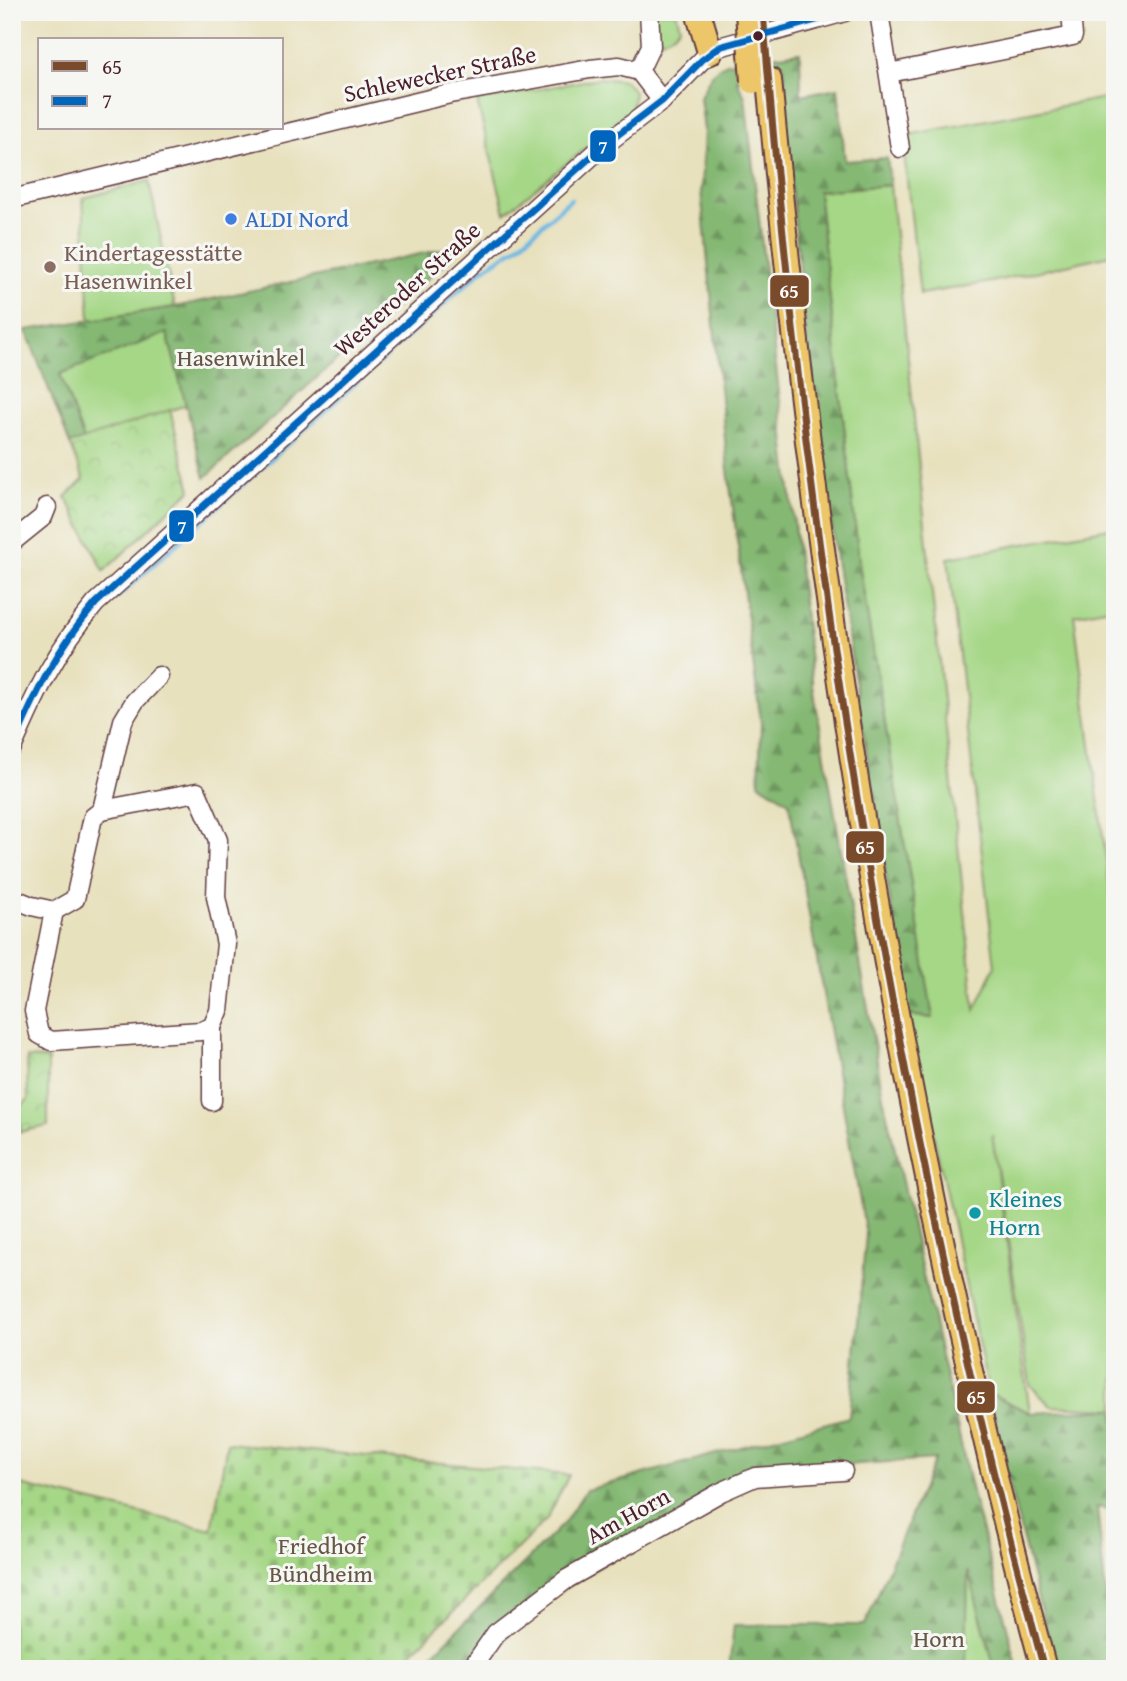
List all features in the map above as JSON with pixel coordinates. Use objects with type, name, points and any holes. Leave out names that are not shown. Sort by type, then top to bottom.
[{"type":"highway","points":[[698,12],[710,52]]},
{"type":"highway","points":[[748,12],[761,81],[838,670],[897,1018],[968,1398],[1028,1669]]},
{"type":"highway","points":[[761,81],[763,12]]},
{"type":"highway","points":[[991,1493],[1044,1669]]},
{"type":"street","points":[[649,12],[651,46],[639,71],[662,101],[710,52],[729,43],[845,12]]},
{"type":"street","points":[[879,12],[900,148]]},
{"type":"street","points":[[889,73],[1073,36],[1071,12]]},
{"type":"street","name":"Schlewecker Straße","points":[[12,199],[450,94],[608,66],[629,67],[639,71]]},
{"type":"street","name":"Westeroder Straße","points":[[12,748],[50,665],[62,645],[96,603],[603,146],[662,101]]},
{"type":"street","points":[[12,542],[43,517],[47,507]]},
{"type":"street","points":[[102,810],[123,721],[135,701],[159,676]]},
{"type":"street","points":[[12,898],[54,911],[75,899],[93,817],[102,810],[197,792],[218,840],[215,897],[226,944],[219,1011],[212,1027],[212,1101]]},
{"type":"street","points":[[12,907],[32,906]]},
{"type":"street","points":[[54,911],[34,1010],[39,1034],[51,1041],[201,1031],[212,1027]]},
{"type":"street","name":"Am Horn","points":[[471,1669],[496,1633],[567,1579],[721,1492],[755,1477],[843,1471]]},
{"type":"green space","points":[[653,12],[676,12],[680,27],[674,34],[659,41]]},
{"type":"green space","name":"Horn","points":[[800,52],[801,95],[838,88],[845,161],[887,158],[890,185],[818,191],[860,570],[933,1018],[908,1015],[837,566],[806,334],[782,92],[785,81],[784,65],[738,71],[739,85],[745,97],[812,680],[883,1097],[973,1497],[1018,1669],[995,1669],[968,1571],[966,1669],[729,1669],[734,1625],[865,1625],[935,1459],[751,1471],[537,1606],[476,1669],[418,1669],[564,1523],[586,1490],[849,1417],[866,1235],[789,802],[759,783],[761,723],[728,470],[701,190],[704,131],[700,97],[710,77],[727,63]]},
{"type":"green space","points":[[599,78],[625,81],[634,91],[632,111],[505,213],[477,101]]},
{"type":"green space","points":[[1115,96],[1115,254],[991,282],[920,294],[902,136]]},
{"type":"green space","points":[[149,181],[175,307],[90,320],[83,198]]},
{"type":"green space","points":[[890,185],[975,1010],[995,967],[948,558],[1115,527],[1115,607],[1074,615],[1115,928],[1115,1409],[1051,1406],[1030,1385],[992,1134],[1030,1413],[989,1393],[908,1015],[932,1018],[860,570],[818,191]]},
{"type":"green space","name":"Hasenwinkel","points":[[466,244],[205,478],[167,333],[60,374],[84,440],[70,444],[26,330],[175,307]]},
{"type":"green space","points":[[167,332],[186,405],[84,440],[59,374]]},
{"type":"green space","points":[[170,410],[191,490],[104,571],[66,497],[84,479],[70,444]]},
{"type":"green space","points":[[27,1058],[48,1059],[48,1126],[20,1132],[20,1107],[28,1100]]},
{"type":"green space","points":[[989,1393],[1030,1413],[1115,1409],[1115,1510],[1097,1507],[1113,1669],[1056,1669],[1010,1489]]},
{"type":"green space","name":"Friedhof Bündheim","points":[[227,1443],[569,1475],[547,1519],[395,1669],[12,1669],[12,1483],[212,1530]]},
{"type":"green space","points":[[967,1567],[995,1669],[966,1669]]},
{"type":"waterway","points":[[116,598],[483,269],[516,248],[571,199]]},
{"type":"transit line","name":"65","points":[[763,12],[805,431],[865,847],[945,1260],[992,1465],[1044,1669]]},
{"type":"transit line","name":"7","points":[[12,748],[48,672],[69,638],[96,603],[603,146],[662,101],[702,60],[719,47],[845,12]]},
{"type":"place","name":"ALDI Nord","points":[[231,219]]},
{"type":"place","name":"Kindertagesstätte Hasenwinkel","points":[[50,267]]},
{"type":"place","name":"Kleines Horn","points":[[975,1213]]}]
